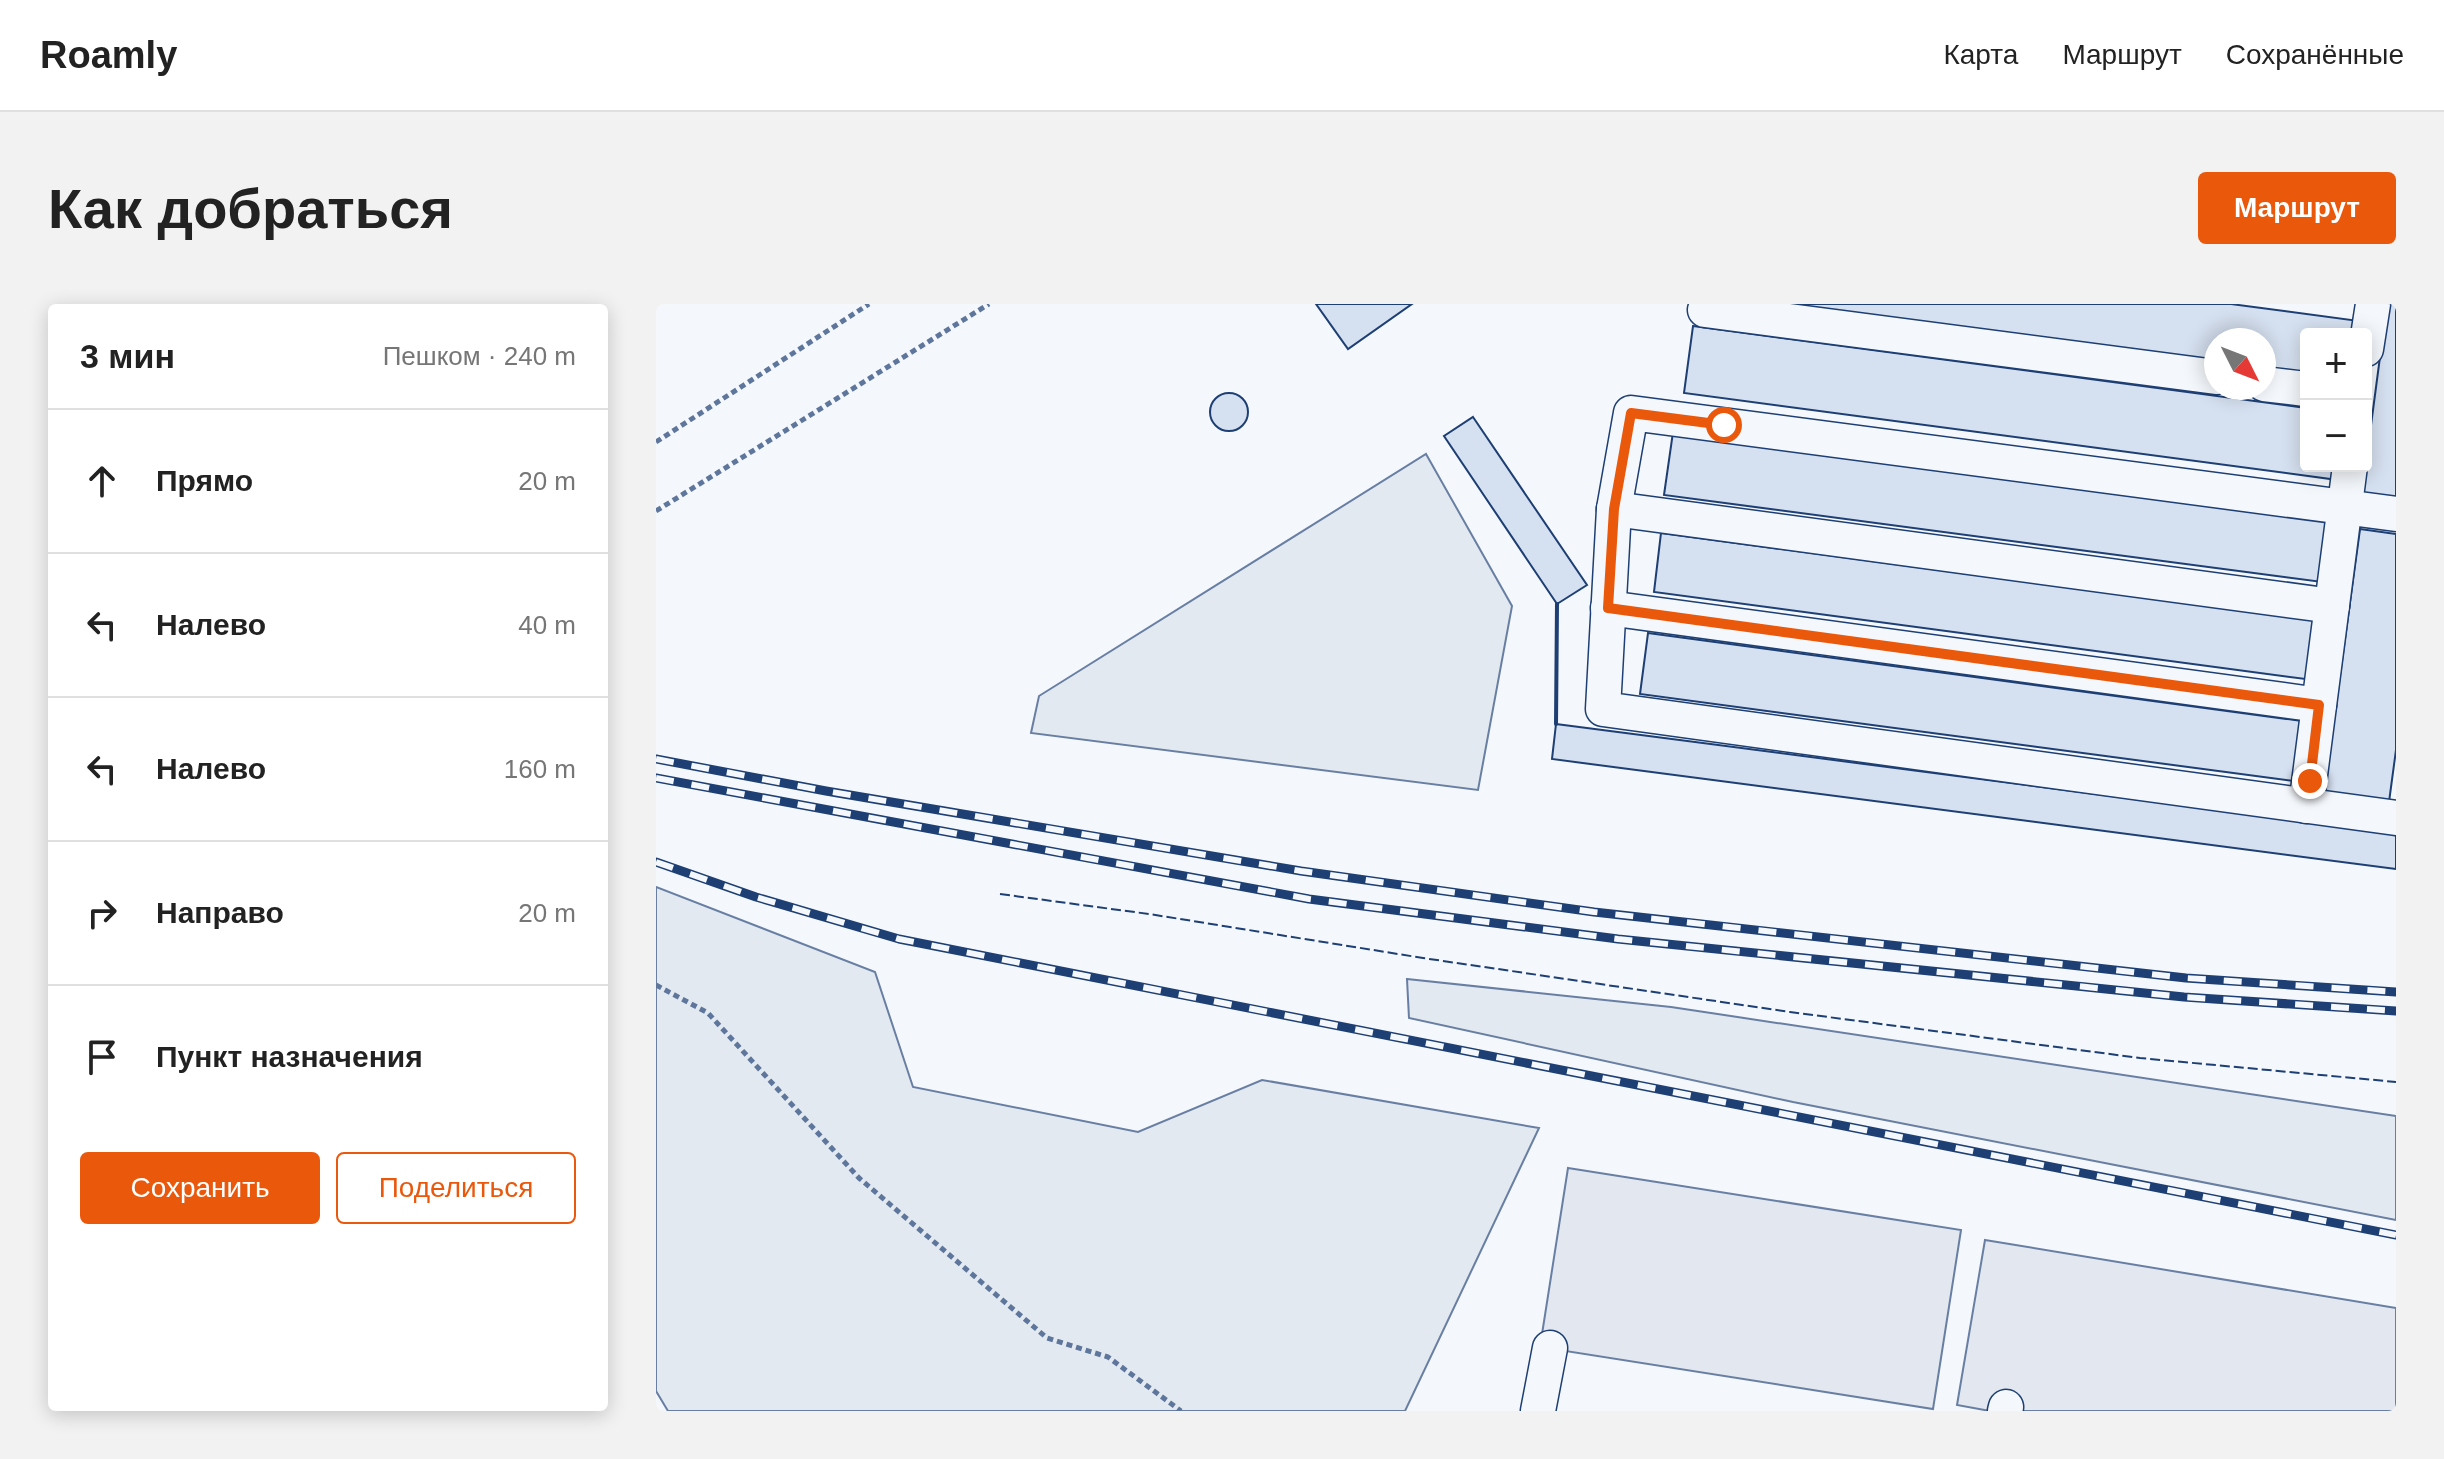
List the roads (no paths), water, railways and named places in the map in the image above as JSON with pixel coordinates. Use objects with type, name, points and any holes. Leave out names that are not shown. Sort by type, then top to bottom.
[{"type":"lane","points":[[2369,328],[2373,304]]},
{"type":"lane","points":[[1705,310],[2204,375]]},
{"type":"lane","points":[[2276,385],[2300,388]]},
{"type":"lane","points":[[2396,514],[1631,413],[1614,509],[1603,709],[2396,818]]},
{"type":"lane","points":[[2306,806],[2349,472]]},
{"type":"lane","points":[[1614,509],[2332,606]]},
{"type":"lane","points":[[1608,608],[2319,705]]},
{"type":"lane","points":[[1538,1411],[1550,1348]]},
{"type":"railway","points":[[656,759],[826,791],[1301,871],[1594,912],[2186,978],[2396,992]]},
{"type":"railway","points":[[656,778],[1309,899],[1618,939],[2184,997],[2396,1011]]},
{"type":"railway","points":[[656,862],[756,897],[899,939],[2396,1235]]}]
